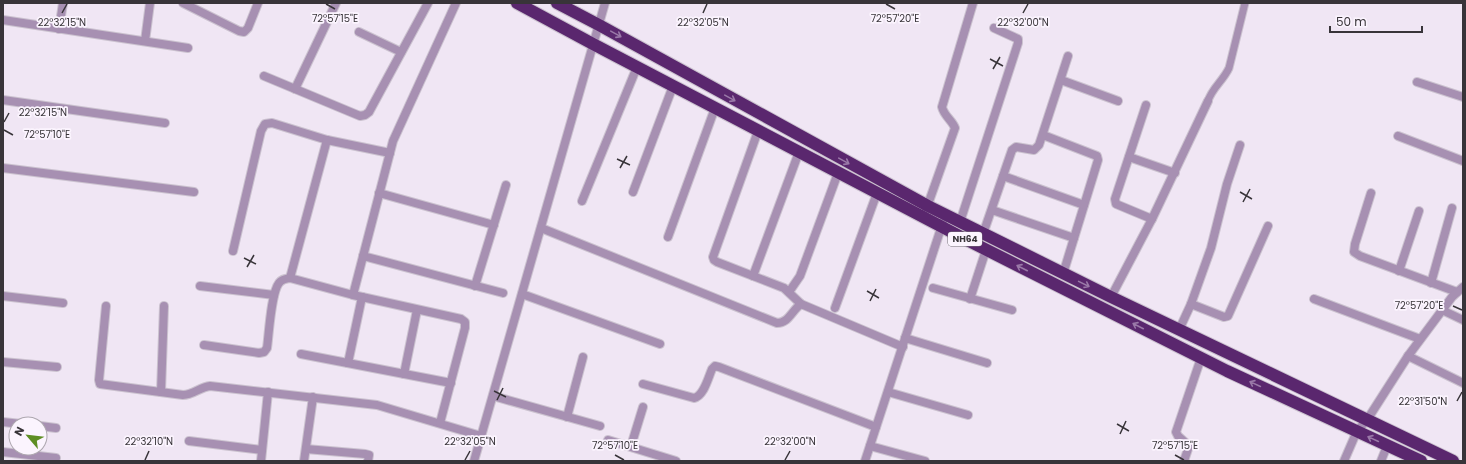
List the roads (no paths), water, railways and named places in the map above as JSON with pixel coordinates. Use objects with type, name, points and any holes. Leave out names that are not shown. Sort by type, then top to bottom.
[{"type":"highway","name":"NH64","points":[[517,3],[877,193],[944,221],[986,250],[1201,358],[1421,461]]},
{"type":"highway","name":"NH64","points":[[557,3],[770,120],[925,212]]},
{"type":"highway","name":"NH64","points":[[944,221],[960,222],[1063,274],[1454,461]]},
{"type":"street","points":[[59,29],[63,3]]},
{"type":"street","points":[[145,41],[150,3]]},
{"type":"street","points":[[183,3],[239,31],[244,32],[248,28],[258,3]]},
{"type":"street","points":[[296,89],[336,3]]},
{"type":"street","points":[[264,76],[360,116],[365,115],[369,112],[428,3]]},
{"type":"street","points":[[353,296],[393,141],[456,3]]},
{"type":"street","points":[[474,461],[605,3]]},
{"type":"street","points":[[925,212],[955,128],[953,123],[943,113],[942,107],[973,3]]},
{"type":"street","points":[[3,20],[188,48]]},
{"type":"street","points":[[960,222],[1018,43],[1018,39],[994,28]]},
{"type":"street","points":[[359,32],[402,52]]},
{"type":"street","points":[[983,234],[1012,150],[1016,147],[1034,150],[1040,145],[1068,56]]},
{"type":"street","points":[[582,201],[637,67]]},
{"type":"street","points":[[1061,80],[1118,102]]},
{"type":"street","points":[[1417,82],[1463,97]]},
{"type":"street","points":[[633,192],[672,86]]},
{"type":"street","points":[[3,100],[166,123]]},
{"type":"street","points":[[1111,297],[1152,219],[1208,101]]},
{"type":"street","points":[[1146,105],[1115,199],[1116,204],[1152,219]]},
{"type":"street","points":[[668,237],[715,108]]},
{"type":"street","points":[[233,252],[261,131],[265,124],[272,123],[327,140],[390,153]]},
{"type":"street","points":[[758,131],[713,256],[714,260],[784,288],[801,304],[902,347]]},
{"type":"street","points":[[1043,135],[1097,156],[1098,160],[1063,274]]},
{"type":"street","points":[[1398,136],[1463,161]]},
{"type":"street","points":[[290,278],[327,140]]},
{"type":"street","points":[[1179,330],[1191,304],[1213,241],[1227,184],[1240,145]]},
{"type":"street","points":[[753,276],[799,152]]},
{"type":"street","points":[[1129,157],[1175,172]]},
{"type":"street","points":[[3,168],[194,192]]},
{"type":"street","points":[[789,292],[800,276],[838,173]]},
{"type":"street","points":[[1003,176],[1084,205]]},
{"type":"street","points":[[475,286],[506,185]]},
{"type":"street","points":[[379,193],[494,225]]},
{"type":"street","points":[[835,308],[877,193]]},
{"type":"street","points":[[1371,193],[1354,244],[1354,252],[1360,256],[1431,282],[1460,290]]},
{"type":"street","points":[[1431,282],[1452,208]]},
{"type":"street","points":[[992,210],[1074,238]]},
{"type":"street","points":[[1399,270],[1419,210]]},
{"type":"street","points":[[865,461],[944,221]]},
{"type":"street","points":[[1191,304],[1224,317],[1228,316],[1268,226]]},
{"type":"street","points":[[540,228],[777,323],[782,323],[786,320],[801,304]]},
{"type":"street","points":[[970,299],[986,250]]},
{"type":"street","points":[[363,256],[503,293]]},
{"type":"street","points":[[204,345],[259,353],[264,352],[267,348],[274,295],[278,284],[283,279],[290,278],[353,296],[461,319],[465,322],[465,328],[440,424]]},
{"type":"street","points":[[200,286],[274,295]]},
{"type":"street","points":[[933,288],[1012,310]]},
{"type":"street","points":[[1344,461],[1357,431],[1367,420],[1420,339],[1452,297],[1460,290]]},
{"type":"street","points":[[522,294],[660,344]]},
{"type":"street","points":[[3,296],[63,303]]},
{"type":"street","points":[[348,364],[362,297]]},
{"type":"street","points":[[1314,299],[1420,339]]},
{"type":"street","points":[[106,306],[99,380],[100,384],[188,395],[206,386],[210,386],[377,404],[481,436]]},
{"type":"street","points":[[161,392],[164,306]]},
{"type":"street","points":[[404,374],[417,310]]},
{"type":"street","points":[[1442,310],[1463,320]]},
{"type":"street","points":[[905,338],[986,363]]},
{"type":"street","points":[[301,354],[451,383]]},
{"type":"street","points":[[1408,356],[1463,383]]},
{"type":"street","points":[[567,417],[583,357]]},
{"type":"street","points":[[1184,461],[1188,445],[1178,436],[1176,432],[1201,358]]},
{"type":"street","points":[[3,362],[57,367]]},
{"type":"street","points":[[643,384],[694,398],[698,397],[715,366],[876,427]]},
{"type":"street","points":[[261,461],[268,392]]},
{"type":"street","points":[[888,392],[968,415]]},
{"type":"street","points":[[492,396],[600,426]]},
{"type":"street","points":[[304,461],[313,397]]},
{"type":"street","points":[[631,446],[643,407]]},
{"type":"street","points":[[48,427],[56,428]]},
{"type":"street","points":[[608,440],[676,461]]},
{"type":"street","points":[[189,441],[262,450]]},
{"type":"street","points":[[870,446],[925,461]]},
{"type":"street","points":[[1381,461],[1387,446]]},
{"type":"street","points":[[306,449],[365,454],[368,455],[368,461]]},
{"type":"street","points":[[3,452],[56,458]]},
{"type":"lane","points":[[1208,101],[1212,90],[1226,75],[1229,68],[1245,3]]}]
